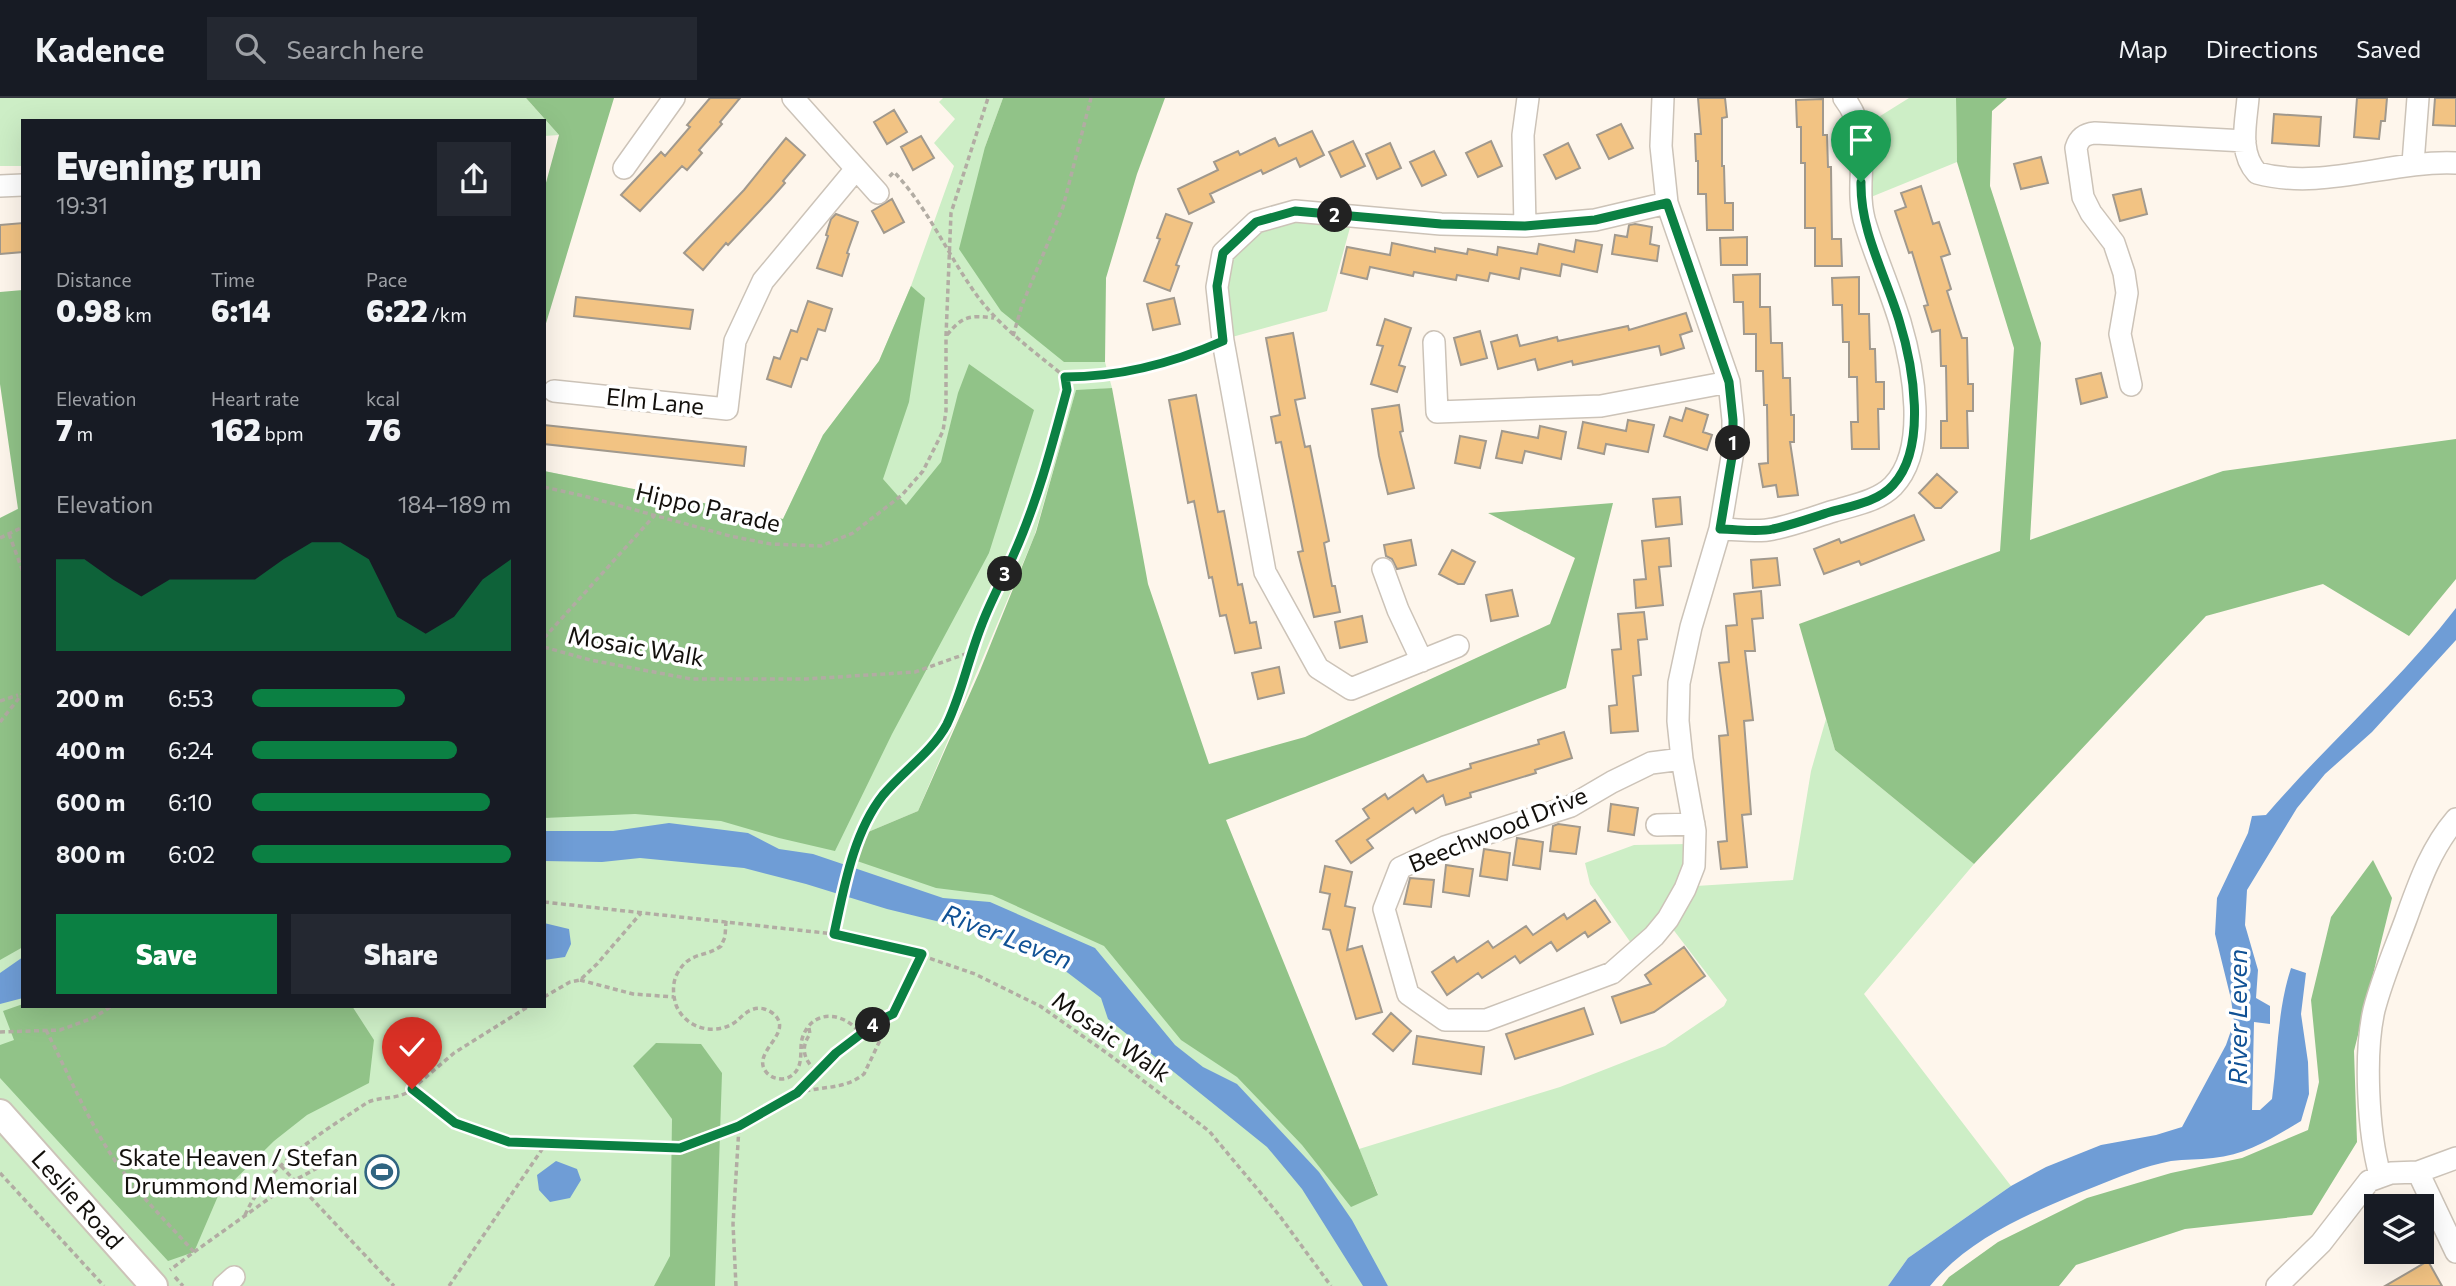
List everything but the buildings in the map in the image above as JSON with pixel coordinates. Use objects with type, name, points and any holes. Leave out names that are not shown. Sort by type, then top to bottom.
[{"type":"main road","name":"Leslie Road","points":[[0,1113],[162,1278]]},
{"type":"street","points":[[624,168],[674,98]]},
{"type":"street","points":[[793,98],[877,193]]},
{"type":"street","points":[[1525,226],[1523,135],[1528,98]]},
{"type":"street","name":"Beechwood Drive","points":[[1663,98],[1661,146],[1667,203],[1729,382],[1733,420],[1733,451],[1720,529],[1691,627],[1679,684],[1678,721],[1694,824],[1694,866],[1685,890],[1668,919],[1654,936],[1612,973],[1486,1020],[1445,1020],[1408,994],[1384,909],[1400,868],[1445,847],[1571,806],[1651,763],[1682,759]]},
{"type":"street","points":[[1720,529],[1771,530],[1871,500],[1892,486],[1905,467],[1914,444],[1910,370],[1900,322],[1865,223],[1861,202],[1862,146],[1856,113],[1844,98]]},
{"type":"street","points":[[2248,98],[2245,141],[2247,159],[2257,173],[2284,179],[2319,179],[2413,163],[2456,163]]},
{"type":"street","points":[[2413,163],[2418,98]]},
{"type":"street","points":[[2132,385],[2120,334],[2127,293],[2124,273],[2114,243],[2091,213],[2083,197],[2077,142],[2082,136],[2095,133],[2245,141]]},
{"type":"street","name":"Elm Lane","points":[[554,391],[727,409],[735,341],[762,281],[856,169]]},
{"type":"street","points":[[0,186],[21,185]]},
{"type":"street","points":[[1458,646],[1351,689],[1318,668],[1265,572],[1223,341],[1217,286],[1223,253],[1256,222],[1295,211],[1441,224],[1525,226],[1595,220],[1667,203]]},
{"type":"street","points":[[1434,342],[1437,412],[1601,407],[1729,382]]},
{"type":"street","points":[[1383,569],[1398,610],[1422,661]]},
{"type":"street","points":[[2380,1175],[2375,1160],[2369,1080],[2374,1011],[2421,878],[2442,836],[2456,819]]},
{"type":"street","points":[[1657,825],[1694,824]]},
{"type":"street","points":[[2277,1286],[2328,1236],[2370,1181],[2380,1175],[2418,1172],[2456,1158]]},
{"type":"street","points":[[2418,1172],[2456,1252]]},
{"type":"path","name":"Hippo Parade","points":[[546,487],[771,544],[821,546],[853,533],[902,495],[923,471],[943,431],[946,411],[951,213],[988,98]]},
{"type":"path","points":[[1013,336],[1022,305],[1063,207],[1091,98]]},
{"type":"path","points":[[877,193],[894,172],[911,190],[960,271],[996,319],[1065,377],[1096,377],[1142,367],[1188,356],[1223,341]]},
{"type":"path","points":[[946,336],[964,318],[980,316],[996,319]]},
{"type":"path","points":[[834,934],[852,863],[868,819],[884,795],[946,725],[989,604],[1014,556],[1041,480],[1067,390],[1065,377]]},
{"type":"path","points":[[546,636],[654,516]]},
{"type":"path","points":[[0,538],[21,528]]},
{"type":"path","points":[[9,534],[21,567]]},
{"type":"path","name":"Mosaic Walk","points":[[546,648],[590,660],[691,679],[806,679],[915,672],[971,652]]},
{"type":"path","points":[[0,701],[21,694]]},
{"type":"path","points":[[0,722],[21,694]]},
{"type":"path","name":"Mosaic Walk","points":[[546,902],[834,934],[922,954],[975,974],[1040,1006],[1121,1063],[1209,1131],[1279,1215],[1331,1286]]},
{"type":"path","points":[[580,980],[642,912]]},
{"type":"path","points":[[726,921],[725,937],[721,946],[693,957],[682,966],[676,977],[674,997],[678,1010],[687,1020],[705,1029],[725,1028],[752,1009],[770,1011],[778,1021],[779,1031],[766,1050],[762,1062],[767,1073],[778,1079],[790,1077],[798,1068],[801,1041],[808,1027],[820,1018],[839,1016],[856,1026],[861,1035]]},
{"type":"path","points":[[797,1093],[833,1088],[857,1079],[869,1065],[922,954]]},
{"type":"path","points":[[546,996],[570,982],[580,980],[633,994],[674,997]]},
{"type":"path","points":[[0,1026],[2,1032],[60,1030],[77,1025],[108,1008]]},
{"type":"path","points":[[246,1215],[258,1191],[301,1146],[368,1102],[378,1098],[403,1096],[454,1053],[526,1008]]},
{"type":"path","points":[[412,1089],[455,1123],[509,1142],[666,1149],[692,1145],[739,1126],[797,1093],[836,1053],[893,1014]]},
{"type":"path","points":[[808,1027],[810,1034],[805,1044],[805,1056],[817,1071]]},
{"type":"path","points":[[46,1030],[88,1116],[111,1155],[128,1179],[194,1252]]},
{"type":"path","points":[[403,1096],[409,1100]]},
{"type":"path","points":[[736,1286],[733,1224],[739,1126]]},
{"type":"path","points":[[449,1286],[547,1142]]},
{"type":"path","points":[[162,1278],[295,1180],[349,1151]]},
{"type":"path","points":[[281,1166],[394,1286]]},
{"type":"path","points":[[0,1173],[104,1286]]},
{"type":"green space","points":[[0,98],[526,98],[545,119],[21,119],[21,166],[0,166]]},
{"type":"green space","points":[[526,98],[614,98],[546,323],[546,183],[559,135]]},
{"type":"green space","points":[[943,98],[1003,98],[985,147],[1064,362],[1105,362],[1112,388],[1076,391],[1034,537],[918,811],[868,832],[1075,908],[1378,1194],[1359,1149],[1560,1087],[1665,1046],[1724,1006],[1727,1000],[1672,928],[1696,886],[1793,880],[1811,771],[1826,719],[1835,750],[1974,864],[1864,994],[2011,1186],[1908,1258],[1888,1286],[1388,1286],[1371,1257],[1381,1286],[0,1286],[0,518],[21,507],[21,1008],[546,1008],[546,471],[783,519],[823,435],[879,361],[911,286],[954,166],[934,143],[955,119],[939,102]]},
{"type":"green space","points":[[1003,98],[1165,98],[1137,174],[1106,278],[1105,362],[1064,362],[1001,311],[959,249],[985,147]]},
{"type":"green space","points":[[1909,98],[1956,98],[1957,162],[1871,197],[1869,123]]},
{"type":"green space","points":[[1956,98],[2007,98],[1992,111],[1990,186],[2041,343],[2030,540],[2223,471],[2456,439],[2456,579],[2409,636],[2323,584],[2206,616],[1974,864],[1835,750],[1799,624],[2000,551],[2014,348],[1957,162]]},
{"type":"green space","points":[[546,120],[559,135],[546,136]]},
{"type":"green space","points":[[1298,218],[1351,224],[1327,311],[1232,337],[1227,288],[1232,258],[1266,228]]},
{"type":"green space","points":[[911,286],[925,298],[909,402],[883,479],[906,505],[941,462],[958,393],[969,364],[1034,410],[989,553],[892,734],[835,851],[721,821],[635,814],[546,818],[546,471],[783,519],[823,435],[879,361]]},
{"type":"green space","points":[[21,290],[21,948],[0,960],[0,518],[18,509],[0,384],[0,292]]},
{"type":"green space","points":[[1112,388],[1148,584],[1209,764],[1305,737],[1550,624],[1575,558],[1488,513],[1613,503],[1566,688],[1226,820],[1378,1195],[1351,1207],[1302,1145],[1237,1077],[1181,1040],[1104,946],[992,895],[936,888],[857,861],[868,832],[918,811],[979,673],[1036,532],[1076,390]]},
{"type":"green space","points":[[1687,844],[1682,872],[1671,903],[1633,946],[1590,884],[1585,863],[1634,845]]},
{"type":"green space","points":[[2373,860],[2392,898],[2354,1051],[2357,1142],[2312,1215],[2185,1229],[2076,1265],[2059,1286],[1942,1286],[1949,1277],[1998,1242],[2087,1198],[2171,1173],[2242,1158],[2308,1130],[2319,1082],[2311,1000],[2331,917]]},
{"type":"green space","points":[[21,1005],[21,1008],[353,1008],[374,1040],[369,1083],[307,1115],[274,1141],[218,1196],[194,1252],[168,1261],[0,1078],[0,1045],[14,1040],[3,1011]]},
{"type":"green space","points":[[656,1043],[701,1044],[722,1073],[715,1286],[654,1286],[670,1256],[672,1119],[633,1066]]},
{"type":"water","name":"River Leven","points":[[2456,608],[2456,640],[2372,732],[2325,774],[2297,808],[2247,890],[2245,925],[2258,970],[2256,998],[2270,1006],[2270,1024],[2254,1022],[2252,1110],[2260,1110],[2272,1099],[2280,1016],[2291,968],[2306,973],[2301,1014],[2308,1062],[2309,1094],[2301,1121],[2260,1144],[2237,1153],[2151,1166],[2050,1205],[1984,1239],[1946,1268],[1930,1286],[1888,1286],[1908,1258],[2011,1186],[2046,1167],[2101,1145],[2156,1135],[2182,1127],[2226,1045],[2234,1022],[2215,934],[2217,898],[2248,833],[2252,816],[2266,815],[2411,662]]},
{"type":"water","name":"River Leven","points":[[669,823],[748,833],[779,849],[813,854],[943,898],[990,902],[1095,948],[1175,1045],[1203,1067],[1237,1084],[1319,1172],[1352,1220],[1388,1286],[1363,1286],[1302,1189],[1267,1147],[1108,1019],[1101,998],[1047,957],[981,932],[887,909],[744,868],[640,858],[602,862],[546,861],[546,831],[613,831]]},
{"type":"water","points":[[546,923],[569,929],[571,944],[565,957],[546,960]]},
{"type":"water","points":[[21,958],[21,999],[0,1004],[0,973]]},
{"type":"water","points":[[556,1161],[577,1169],[581,1180],[570,1198],[550,1202],[539,1190],[537,1175]]},
{"type":"place","name":"Skate Heaven / Stefan Drummond Memorial","points":[[382,1172]]},
{"type":"route","points":[[412,1089],[455,1123],[509,1142],[680,1148],[739,1126],[797,1093],[836,1053],[878,1021],[893,1014],[922,954],[834,934],[842,899],[860,836],[868,819],[884,795],[946,725],[989,604],[1014,556],[1045,468],[1067,390],[1065,377],[1096,377],[1142,367],[1188,356],[1223,341],[1217,286],[1223,253],[1256,222],[1295,211],[1441,224],[1525,226],[1595,220],[1667,203],[1729,382],[1733,451],[1720,529],[1771,530],[1871,500],[1892,486],[1905,467],[1914,444],[1910,370],[1900,322],[1865,223],[1861,182]]}]
